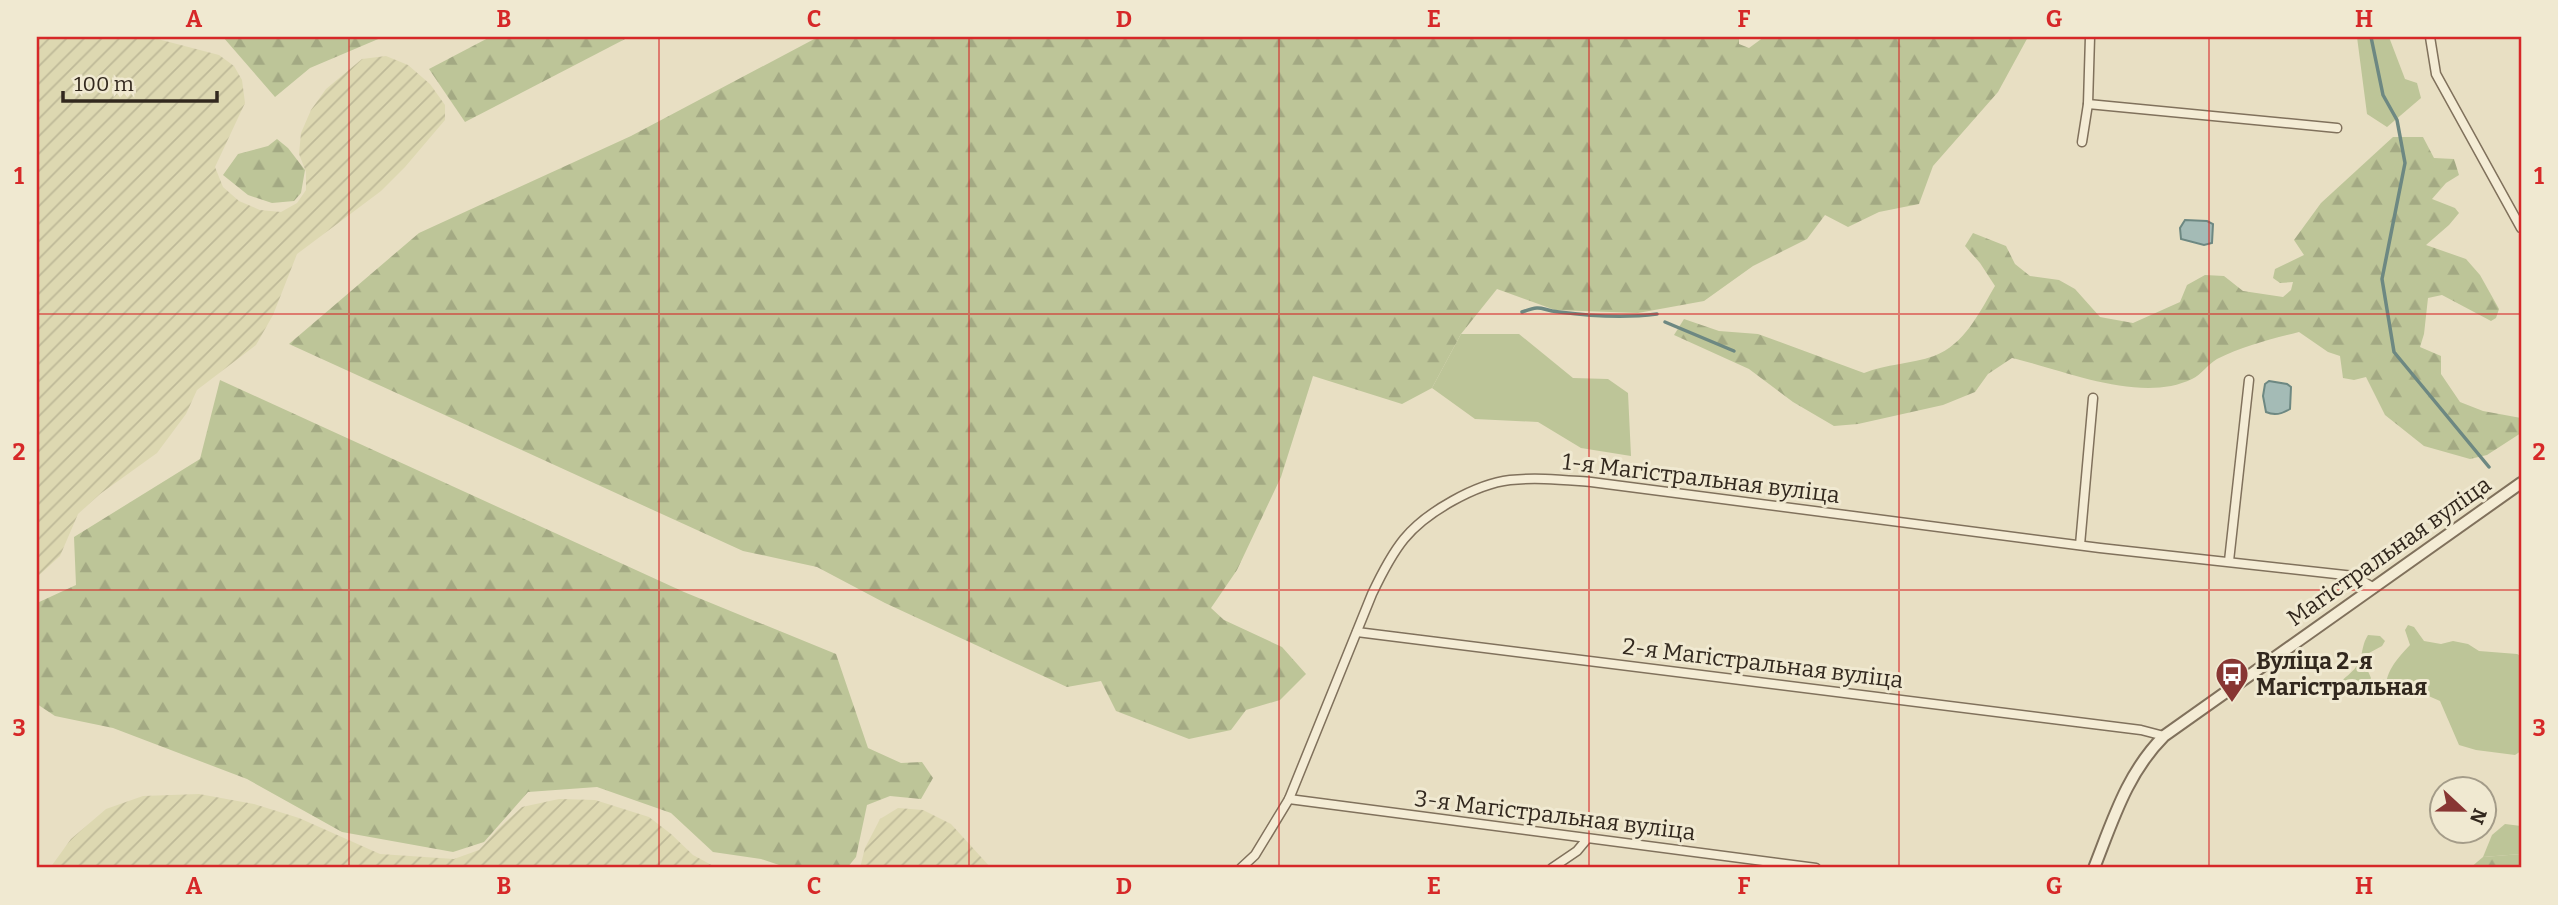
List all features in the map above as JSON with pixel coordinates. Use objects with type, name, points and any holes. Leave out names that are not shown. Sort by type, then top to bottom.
[{"type":"street","points":[[2082,142],[2088,104],[2090,37]]},
{"type":"street","points":[[2430,37],[2436,74],[2521,228]]},
{"type":"street","points":[[2088,104],[2337,128]]},
{"type":"street","points":[[2230,561],[2249,380]]},
{"type":"street","points":[[2080,545],[2093,397]]},
{"type":"street","name":"1-я Магістральная вуліца","points":[[1241,868],[1255,855],[1289,799],[1372,594],[1405,538],[1449,503],[1508,480],[1591,482],[2080,545],[2354,576],[2374,588]]},
{"type":"street","name":"Магістральная вуліца","points":[[2094,868],[2124,791],[2145,755],[2164,736],[2521,483]]},
{"type":"street","name":"2-я Магістральная вуліца","points":[[1357,632],[2141,730],[2164,736]]},
{"type":"street","name":"3-я Магістральная вуліца","points":[[1289,799],[1816,868]]},
{"type":"street","points":[[1552,868],[1577,851],[1587,839]]},
{"type":"shaded area","points":[[37,37],[150,37],[219,55],[234,66],[242,80],[245,103],[215,167],[223,187],[239,201],[260,210],[281,212],[297,203],[306,190],[306,172],[299,154],[301,133],[311,110],[326,89],[362,59],[386,56],[408,65],[430,84],[445,105],[445,120],[381,191],[297,254],[273,315],[256,345],[197,390],[186,414],[157,453],[100,494],[78,514],[60,556],[37,577]]},
{"type":"shaded area","points":[[199,794],[254,804],[299,818],[380,854],[454,859],[479,850],[522,807],[559,799],[595,800],[649,817],[693,855],[717,868],[50,868],[71,839],[106,809],[143,796]]},
{"type":"shaded area","points":[[898,808],[923,810],[951,824],[991,868],[860,868],[865,848],[880,819]]},
{"type":"green space","points":[[223,37],[383,37],[310,68],[275,97]]},
{"type":"green space","points":[[490,37],[629,37],[465,122],[429,69]]},
{"type":"green space","points":[[818,37],[1739,37],[1739,44],[1749,48],[1764,37],[2028,37],[1998,92],[1933,166],[1919,204],[1879,212],[1848,227],[1825,215],[1807,239],[1753,266],[1704,301],[1638,313],[1555,310],[1497,289],[1461,334],[1432,388],[1402,404],[1313,376],[1281,477],[1237,570],[1211,608],[1224,620],[1282,647],[1306,674],[1280,700],[1246,710],[1231,730],[1189,739],[1116,711],[1101,681],[1067,687],[885,603],[817,567],[743,551],[289,344],[419,233],[631,136]]},
{"type":"green space","points":[[2357,37],[2389,37],[2405,79],[2417,83],[2421,98],[2387,127],[2367,114]]},
{"type":"green space","points":[[2393,137],[2423,137],[2434,158],[2454,159],[2459,175],[2446,183],[2432,199],[2455,208],[2459,213],[2426,245],[2466,259],[2480,275],[2499,309],[2496,318],[2491,321],[2442,295],[2428,298],[2420,347],[2441,356],[2441,374],[2460,402],[2483,411],[2521,418],[2521,433],[2487,455],[2470,459],[2424,446],[2385,415],[2366,377],[2354,380],[2343,378],[2340,356],[2328,352],[2299,332],[2227,354],[2192,379],[2172,386],[2150,388],[2126,387],[2078,377],[2012,358],[1988,374],[1975,392],[1943,405],[1858,424],[1834,426],[1793,402],[1749,369],[1674,335],[1684,319],[1719,331],[1758,334],[1864,373],[1934,356],[1945,351],[1963,336],[1995,286],[1965,246],[1973,233],[2006,246],[2015,264],[2030,276],[2059,280],[2075,289],[2100,317],[2133,323],[2180,302],[2187,285],[2205,275],[2224,276],[2243,291],[2283,297],[2291,290],[2293,282],[2280,283],[2273,278],[2275,269],[2304,255],[2294,240],[2321,203]]},
{"type":"green space","points":[[277,139],[288,148],[305,170],[301,193],[294,201],[272,203],[248,195],[223,175],[238,154],[268,146]]},
{"type":"green space","points":[[1461,334],[1519,334],[1573,378],[1608,379],[1628,393],[1631,456],[1581,448],[1538,422],[1475,419],[1432,388]]},
{"type":"green space","points":[[220,380],[684,592],[836,654],[868,748],[901,763],[922,762],[933,778],[921,799],[890,796],[867,805],[856,857],[847,868],[788,868],[761,859],[713,852],[671,813],[597,787],[528,792],[484,842],[453,852],[342,832],[247,779],[113,728],[55,716],[37,704],[37,603],[76,585],[74,537],[200,459]]},
{"type":"green space","points":[[2408,625],[2414,627],[2424,641],[2441,644],[2453,641],[2468,644],[2479,651],[2521,656],[2521,751],[2515,755],[2459,745],[2440,701],[2424,694],[2395,698],[2386,693],[2389,673],[2410,645],[2405,630]]},
{"type":"green space","points":[[2368,635],[2380,636],[2385,641],[2382,646],[2369,653],[2367,669],[2371,678],[2366,690],[2346,691],[2337,687],[2357,666]]},
{"type":"green space","points":[[2505,824],[2521,826],[2521,854],[2483,857],[2488,846],[2498,846],[2498,830]]},
{"type":"green space","points":[[2521,854],[2521,868],[2470,868],[2483,857]]},
{"type":"water","points":[[2185,220],[2207,221],[2213,224],[2212,243],[2204,245],[2181,239],[2180,228]]},
{"type":"water","points":[[2269,381],[2291,387],[2290,409],[2278,414],[2266,412],[2263,396],[2265,384]]},
{"type":"waterway","points":[[2371,37],[2383,95],[2397,120],[2405,163],[2382,279],[2394,352],[2489,467]]},
{"type":"waterway","points":[[1522,312],[1538,308],[1595,315],[1657,314]]},
{"type":"waterway","points":[[1665,322],[1734,351]]},
{"type":"place","name":"Вуліца 2-я Магістральная","points":[[2232,704]]}]
